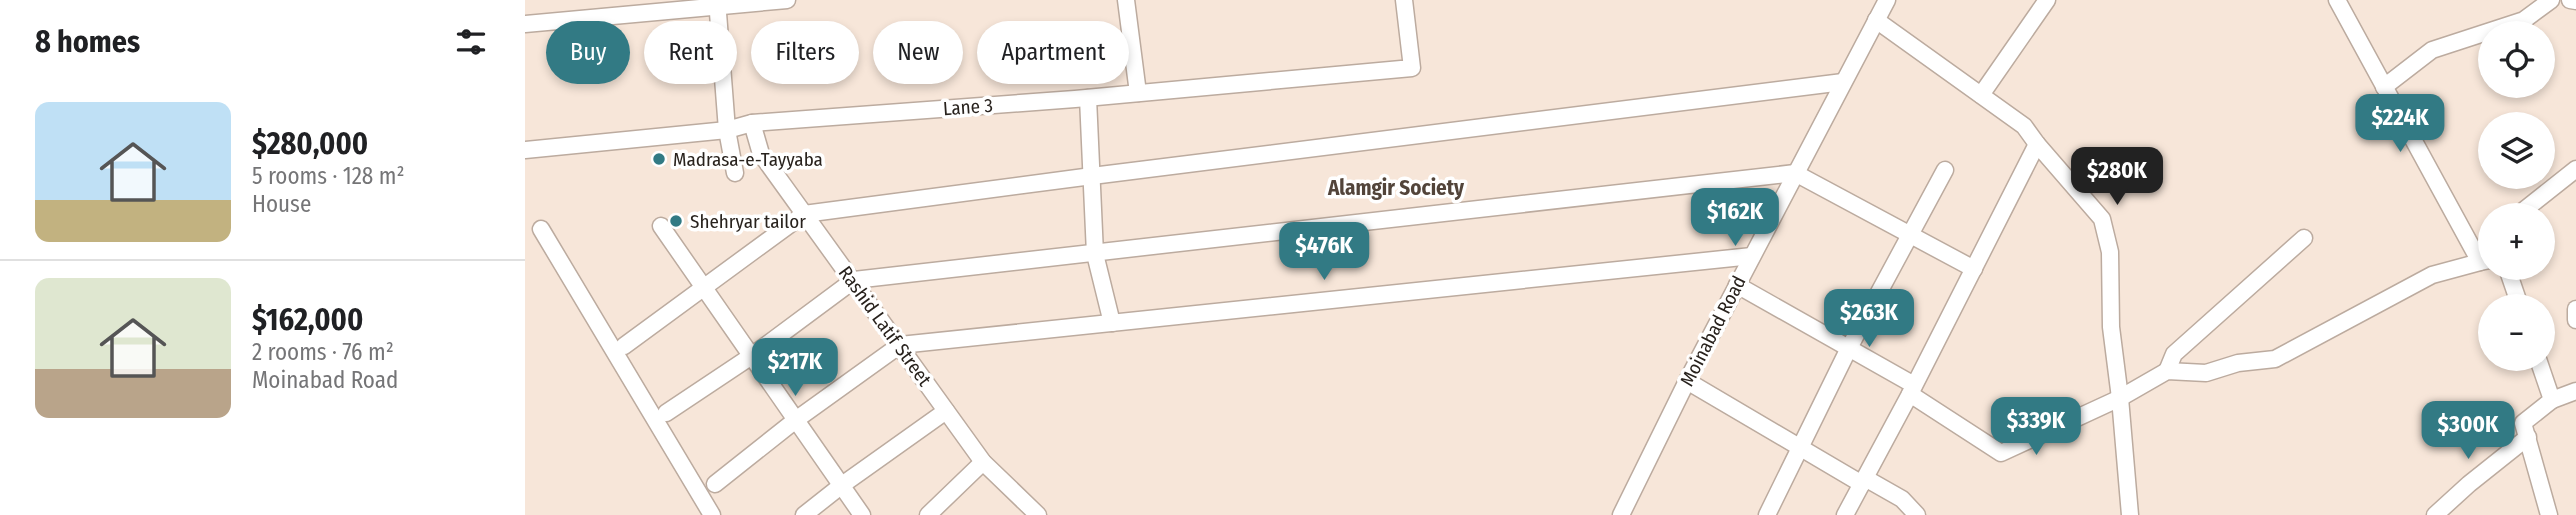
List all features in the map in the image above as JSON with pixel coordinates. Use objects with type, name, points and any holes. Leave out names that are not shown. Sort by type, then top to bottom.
[{"type":"street","points":[[525,24],[717,2],[787,0]]},
{"type":"street","points":[[1126,0],[1138,93]]},
{"type":"street","name":"Lane 3","points":[[525,150],[727,130],[753,123],[1088,98],[1412,68],[1404,0]]},
{"type":"street","name":"Moinabad Road","points":[[1622,515],[1687,381],[1887,0]]},
{"type":"street","points":[[1981,95],[2047,0]]},
{"type":"street","points":[[2337,0],[2478,249]]},
{"type":"street","points":[[2384,87],[2432,50],[2523,20],[2551,0]]},
{"type":"street","points":[[2570,0],[2576,1]]},
{"type":"street","points":[[717,2],[727,130],[735,173]]},
{"type":"street","points":[[1876,20],[2024,126],[2102,219],[2110,252],[2111,327],[2130,515]]},
{"type":"street","points":[[624,346],[804,215],[1092,176],[1843,82]]},
{"type":"street","points":[[1088,98],[1095,254],[1112,323]]},
{"type":"street","name":"Rashid Latif Street","points":[[753,123],[761,154],[983,462],[1038,515]]},
{"type":"street","points":[[1845,515],[2037,144]]},
{"type":"street","points":[[2533,203],[2576,169]]},
{"type":"street","points":[[1767,515],[1849,348],[1945,170]]},
{"type":"street","points":[[666,414],[753,355],[854,280],[1795,173],[1974,269]]},
{"type":"street","points":[[661,226],[862,515]]},
{"type":"street","points":[[541,229],[712,515]]},
{"type":"street","points":[[2167,371],[2174,354],[2304,238]]},
{"type":"street","points":[[715,484],[797,419],[900,345],[1752,256]]},
{"type":"street","points":[[1737,285],[1849,348],[2001,453],[2120,398],[2167,371],[2206,373],[2238,363],[2275,359],[2432,275],[2478,263]]},
{"type":"street","points":[[2576,309],[2576,320]]},
{"type":"street","points":[[2542,371],[2552,400]]},
{"type":"street","points":[[1687,381],[1800,449],[1902,499],[1917,515]]},
{"type":"street","points":[[2549,515],[2523,422],[2552,400],[2576,391]]},
{"type":"street","points":[[804,515],[946,411]]},
{"type":"street","points":[[2435,515],[2528,437]]},
{"type":"street","points":[[928,515],[983,462]]},
{"type":"street","points":[[1012,515],[1025,503]]},
{"type":"place","name":"Madrasa-e-Tayyaba","points":[[659,159]]},
{"type":"place","name":"Shehryar tailor","points":[[676,221]]},
{"type":"district","name":"Alamgir Society","points":[[1396,188]]}]
